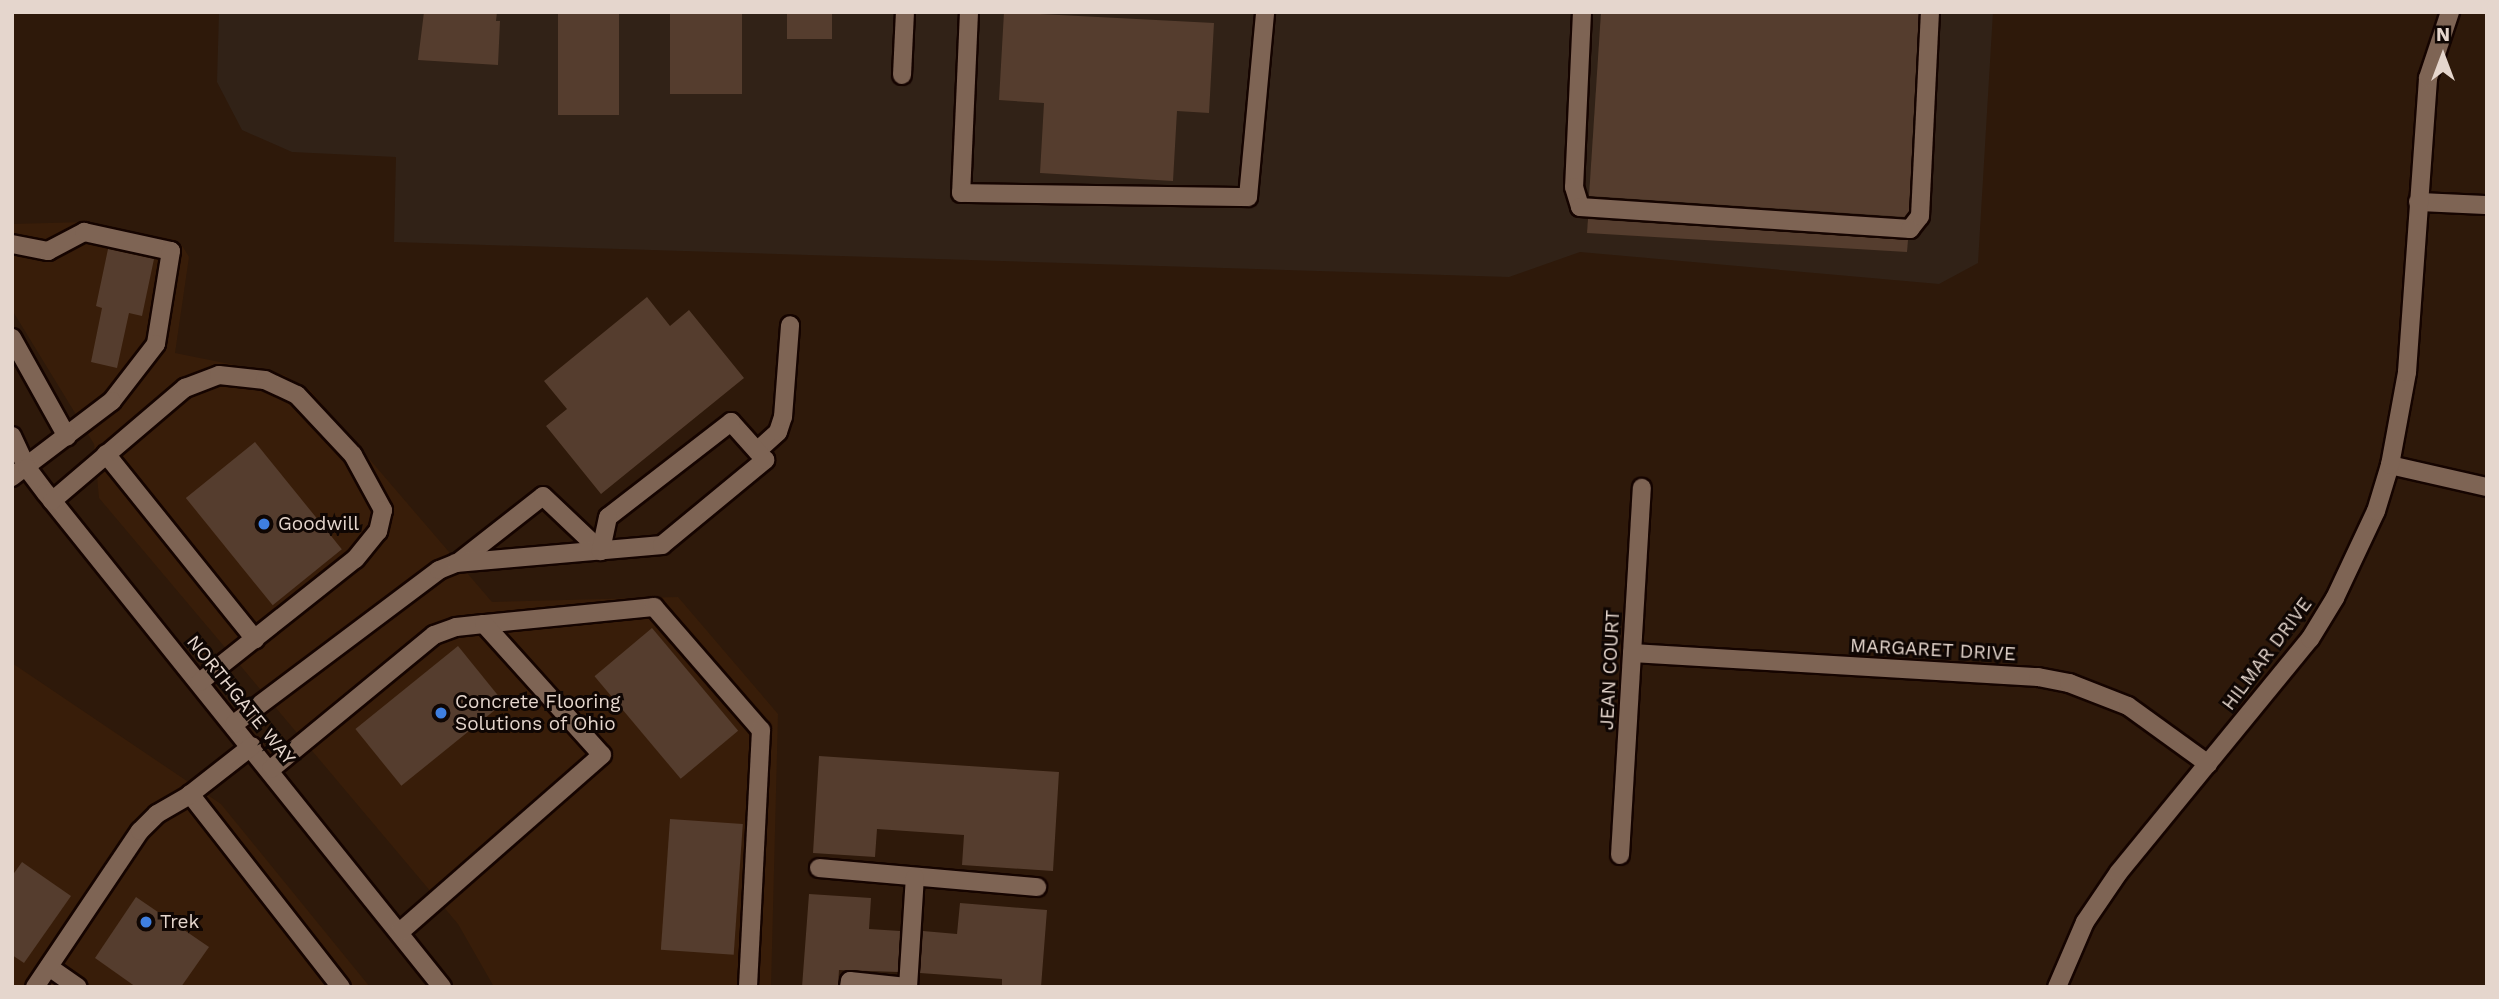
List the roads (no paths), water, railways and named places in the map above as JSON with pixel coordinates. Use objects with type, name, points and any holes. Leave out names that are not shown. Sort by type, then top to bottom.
[{"type":"street","points":[[902,75],[905,12]]},
{"type":"street","points":[[969,12],[961,193],[1248,197],[1265,12]]},
{"type":"street","points":[[1582,12],[1574,187],[1580,207],[1910,229],[1920,216],[1930,12]]},
{"type":"street","name":"HILMAR DRIVE","points":[[2057,987],[2085,922],[2100,899],[2310,639],[2335,598],[2371,522],[2390,465],[2407,372],[2428,78],[2450,12]]},
{"type":"street","points":[[2418,202],[2487,205]]},
{"type":"street","points":[[12,244],[48,251],[84,232],[171,251],[156,344],[112,401],[20,472]]},
{"type":"street","points":[[757,451],[778,432],[783,417],[790,324]]},
{"type":"street","points":[[12,338],[67,437]]},
{"type":"street","points":[[52,500],[185,388],[219,375],[265,380],[297,396],[353,455],[383,510],[378,531],[355,559],[200,682]]},
{"type":"street","points":[[234,724],[439,570],[456,564],[601,551],[662,545],[765,460],[731,422],[608,517],[601,551]]},
{"type":"street","name":"NORTHGATE WAY","points":[[12,436],[20,472],[52,500],[271,769],[442,987]]},
{"type":"street","points":[[106,454],[255,639]]},
{"type":"street","points":[[2390,465],[2487,487]]},
{"type":"street","name":"JEAN COURT","points":[[1620,855],[1642,488]]},
{"type":"street","points":[[456,564],[543,496],[601,551]]},
{"type":"street","points":[[271,769],[434,635],[456,627],[654,607],[761,730],[748,987]]},
{"type":"street","points":[[400,932],[602,755],[484,624]]},
{"type":"street","name":"MARGARET DRIVE","points":[[1632,653],[2038,677],[2069,683],[2128,706],[2208,764]]},
{"type":"street","points":[[35,987],[140,831],[157,814],[190,794],[252,746]]},
{"type":"street","points":[[190,794],[341,987]]},
{"type":"street","points":[[820,869],[1037,887]]},
{"type":"street","points":[[849,987],[850,981],[907,987],[915,877]]},
{"type":"street","points":[[49,967],[78,987]]},
{"type":"place","name":"Goodwill","points":[[264,524]]},
{"type":"place","name":"Concrete Flooring Solutions of Ohio","points":[[441,713]]},
{"type":"place","name":"Trek","points":[[146,922]]}]
